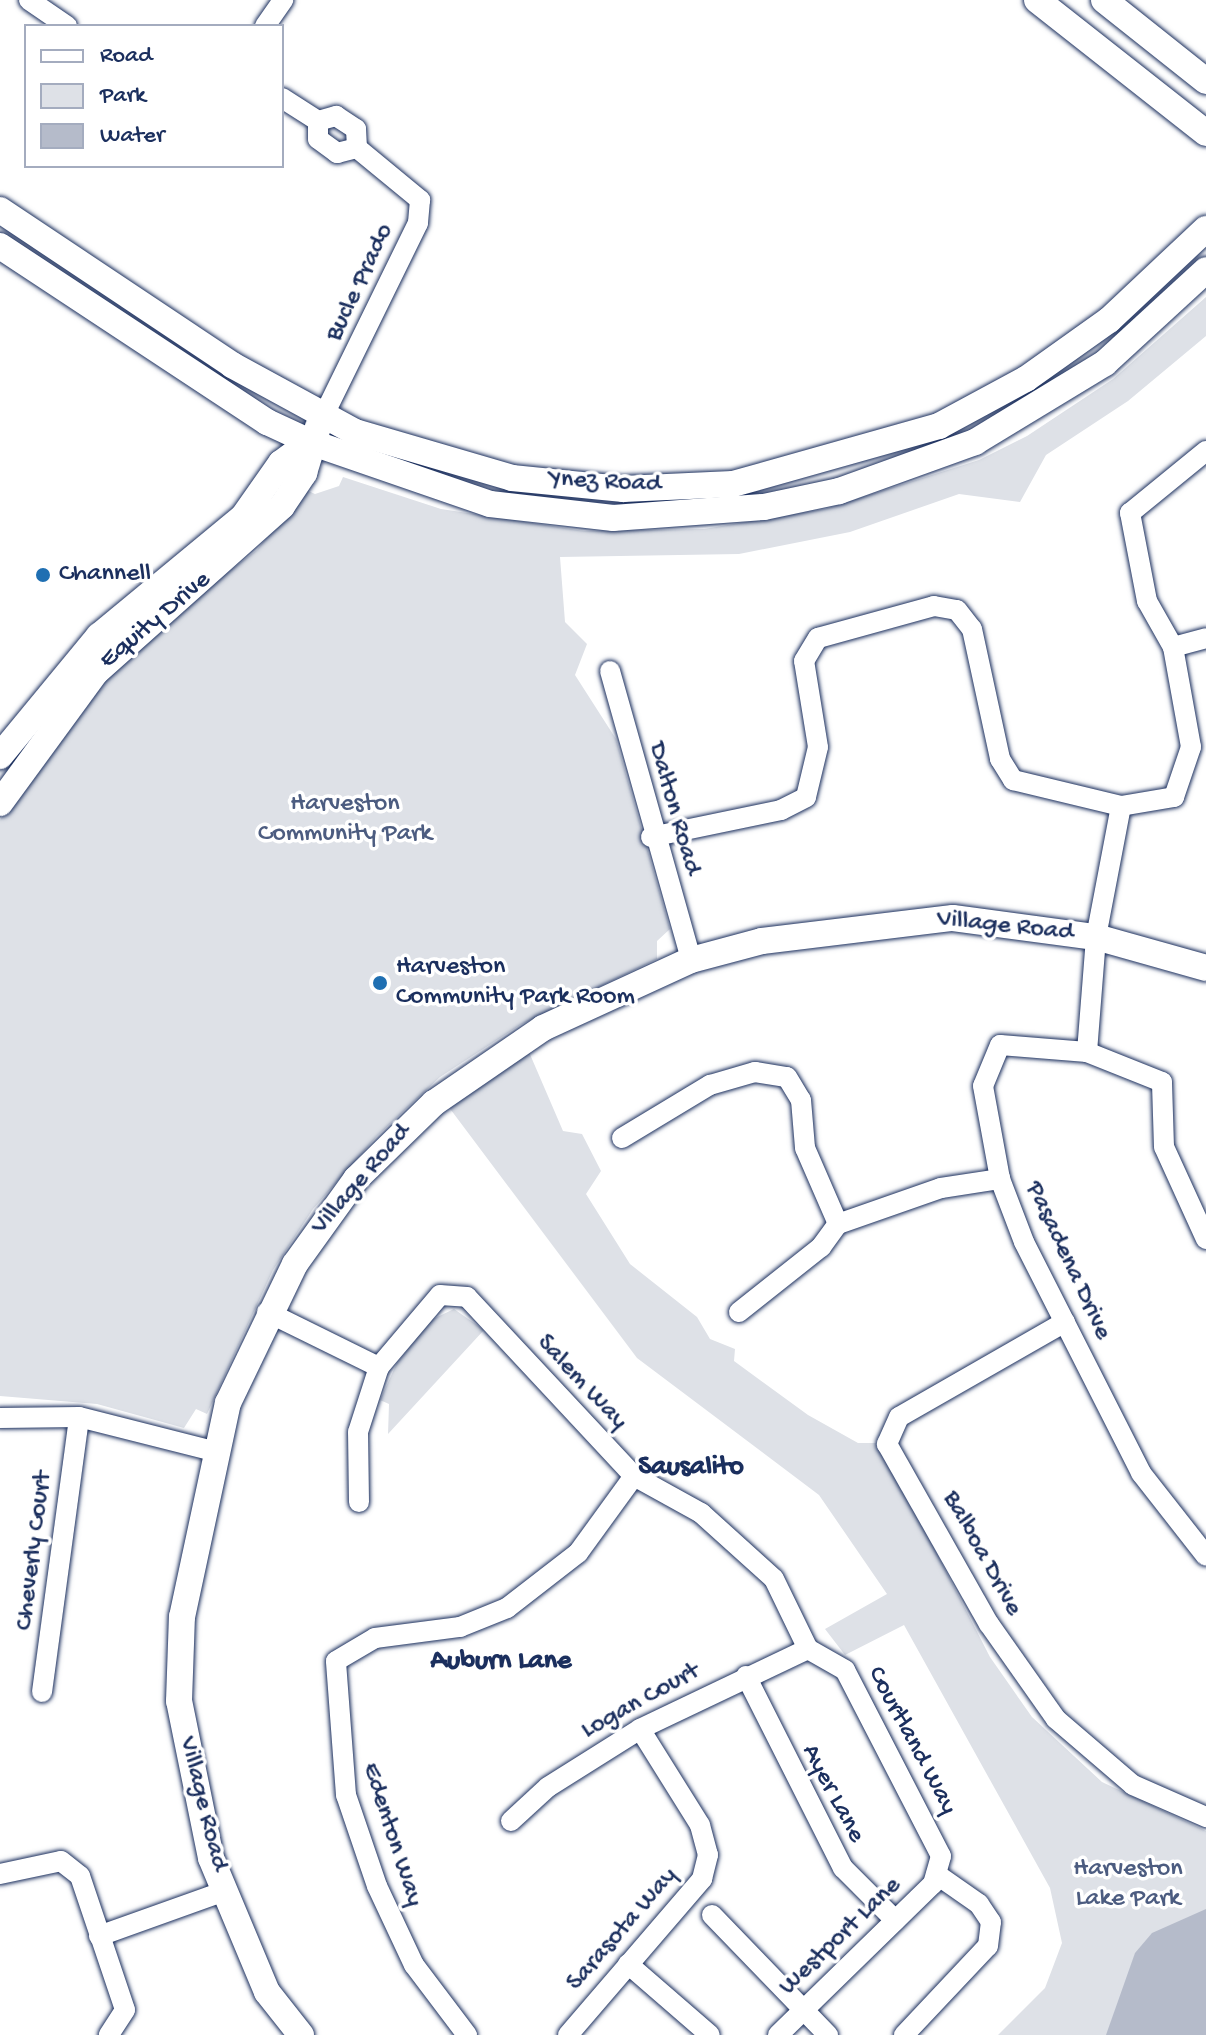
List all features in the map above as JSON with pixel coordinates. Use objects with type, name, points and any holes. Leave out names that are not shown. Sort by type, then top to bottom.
[{"type":"main road","points":[[1037,0],[1206,133]]},
{"type":"main road","points":[[1104,0],[1206,81]]},
{"type":"main road","name":"Ynez Road","points":[[0,210],[323,417],[437,460],[512,478],[623,489],[733,484],[939,426],[1026,379],[1109,320],[1206,229]]},
{"type":"main road","name":"Ynez Road","points":[[0,246],[267,422],[310,442],[490,504],[613,518],[764,507],[853,486],[975,442],[1105,363],[1206,270]]},
{"type":"main road","name":"Equity Drive","points":[[0,803],[96,672],[282,506],[304,473],[310,442],[323,417]]},
{"type":"main road","name":"Equity Drive","points":[[0,756],[99,636],[243,517],[281,463],[310,442]]},
{"type":"main road","name":"Village Road","points":[[301,2035],[267,1992],[225,1891],[191,1776],[179,1701],[182,1617],[213,1451],[267,1312],[324,1219],[434,1103],[543,1028],[691,960],[892,921],[953,918],[1096,937],[1206,968]]},
{"type":"street","points":[[29,0],[64,24]]},
{"type":"street","points":[[266,24],[283,0]]},
{"type":"street","name":"Bucle Prado","points":[[284,99],[318,121],[318,139],[337,153],[357,148],[406,182],[420,200],[418,223],[323,417]]},
{"type":"street","points":[[651,837],[781,810],[806,797],[818,747],[804,661],[818,638],[934,606],[957,610],[972,629],[1000,759],[1013,780],[1121,806],[1174,797],[1191,747],[1173,647],[1147,601],[1130,513],[1206,451]]},
{"type":"street","points":[[1173,647],[1206,638]]},
{"type":"street","name":"Dalton Road","points":[[610,671],[651,837],[691,960]]},
{"type":"street","points":[[1121,806],[1096,937],[1087,1052],[1162,1082],[1164,1147],[1197,1197],[1206,1239]]},
{"type":"street","name":"Pasadena Drive","points":[[1087,1052],[1000,1045],[989,1060],[983,1086],[1000,1179],[1065,1322],[1141,1473],[1206,1556]]},
{"type":"street","points":[[622,1138],[710,1085],[755,1072],[787,1077],[801,1100],[805,1148],[838,1224]]},
{"type":"street","points":[[739,1312],[821,1247],[838,1224],[941,1188],[1000,1179]]},
{"type":"street","name":"Salem Way","points":[[379,1367],[440,1295],[467,1297],[634,1476],[701,1513],[774,1579],[808,1649]]},
{"type":"street","points":[[267,1312],[379,1367],[358,1432],[359,1502]]},
{"type":"street","name":"Balboa Drive","points":[[1065,1322],[899,1417],[887,1444],[989,1624],[1056,1719],[1133,1785],[1206,1817]]},
{"type":"street","points":[[0,1418],[79,1417],[213,1451]]},
{"type":"street","name":"Cheverly Court","points":[[42,1692],[79,1417]]},
{"type":"street","name":"Edenton Way","points":[[467,2035],[414,1965],[377,1886],[340,1762],[336,1661],[375,1638],[460,1627],[507,1608],[578,1553],[634,1476]]},
{"type":"street","name":"Logan Court","points":[[511,1821],[548,1787],[640,1729],[808,1649]]},
{"type":"street","name":"Courtland Way","points":[[808,1649],[845,1670],[941,1856],[936,1874]]},
{"type":"street","name":"Ayer Lane","points":[[746,1676],[843,1868],[895,1920]]},
{"type":"street","name":"Sarasota Way","points":[[568,2035],[702,1879],[708,1855],[700,1825],[640,1729]]},
{"type":"street","points":[[0,1874],[61,1861],[80,1876],[125,2010],[109,2035]]},
{"type":"street","points":[[904,2035],[988,1946],[991,1922],[979,1904],[936,1874]]},
{"type":"street","name":"Westport Lane","points":[[778,2035],[895,1920],[936,1874]]},
{"type":"street","points":[[99,1936],[225,1891]]},
{"type":"street","points":[[712,1915],[807,2006],[828,2035]]},
{"type":"street","points":[[628,1964],[710,2035]]},
{"type":"green space","name":"Harveston Community Park","points":[[1206,297],[1206,336],[1128,401],[1046,455],[1020,502],[959,494],[850,532],[739,554],[560,557],[565,622],[587,644],[575,675],[616,739],[670,929],[657,941],[657,959],[520,1025],[440,1077],[377,1136],[313,1209],[273,1270],[207,1414],[196,1409],[184,1428],[97,1404],[0,1396],[0,820],[70,712],[170,617],[257,550],[304,489],[315,494],[339,486],[343,477],[441,509],[584,531],[704,529],[825,509],[979,460],[1027,436],[1113,379]]},
{"type":"green space","name":"Harveston Lake Park","points":[[529,1052],[563,1131],[582,1134],[601,1171],[586,1194],[630,1264],[697,1317],[710,1339],[735,1349],[734,1361],[808,1415],[858,1443],[880,1443],[990,1657],[1032,1717],[1102,1782],[1206,1831],[1206,2035],[998,2035],[1045,1988],[1062,1943],[1050,1888],[904,1625],[845,1655],[825,1629],[887,1594],[819,1495],[637,1358],[448,1106]]},
{"type":"green space","points":[[454,1309],[484,1330],[388,1434],[389,1404],[380,1400],[397,1363],[431,1320]]},
{"type":"water","points":[[1206,1909],[1206,2035],[1106,2035],[1135,1953],[1152,1933]]},
{"type":"place","name":"Channell","points":[[43,575]]},
{"type":"place","name":"Harveston Community Park Room","points":[[380,983]]},
{"type":"district","name":"Sausalito","points":[[691,1468]]},
{"type":"district","name":"Auburn Lane","points":[[501,1662]]}]
